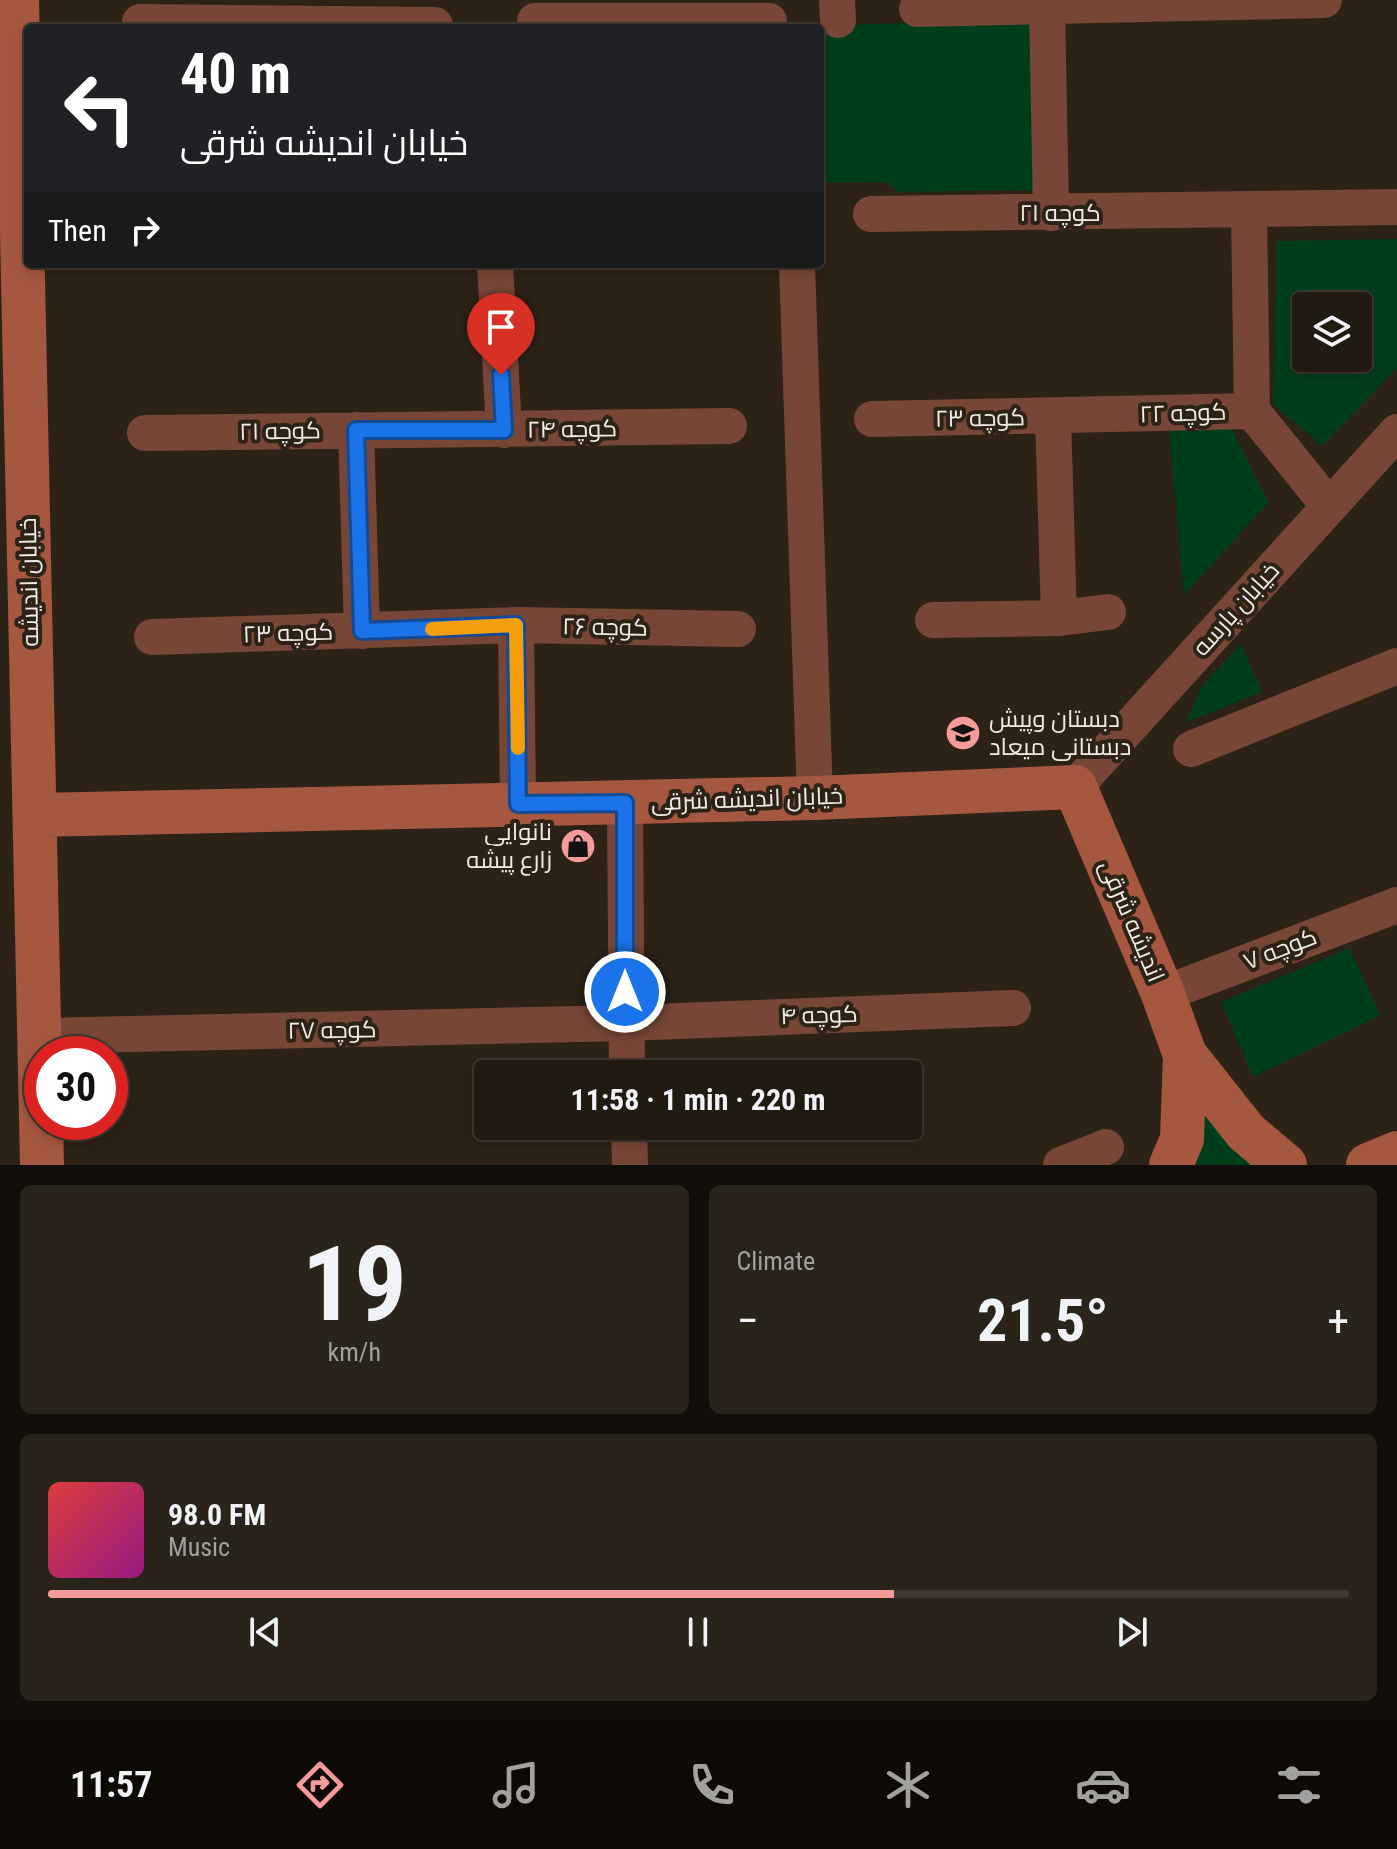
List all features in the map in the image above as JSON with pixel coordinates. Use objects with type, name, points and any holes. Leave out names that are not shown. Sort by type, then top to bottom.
[{"type":"street","name":"خیابان اندیشه","points":[[17,0],[11,203],[35,815],[39,1036]]},
{"type":"street","points":[[917,9],[1324,0]]},
{"type":"street","points":[[1047,7],[1051,213]]},
{"type":"street","points":[[535,21],[640,10],[769,21]]},
{"type":"street","points":[[140,22],[340,18],[421,24]]},
{"type":"street","name":"کوچه ۲۱","points":[[871,214],[1249,212],[1397,207]]},
{"type":"street","points":[[1249,212],[1252,411]]},
{"type":"street","points":[[495,268],[504,430]]},
{"type":"street","points":[[797,268],[815,798]]},
{"type":"street","name":"کوچه ۲۲","points":[[1070,416],[1252,411],[1329,506]]},
{"type":"street","points":[[1059,618],[1070,416]]},
{"type":"street","name":"کوچه ۲۳","points":[[872,419],[1070,416]]},
{"type":"street","name":"کوچه ۲۴","points":[[414,432],[729,426]]},
{"type":"street","points":[[356,430],[362,631]]},
{"type":"street","name":"کوچه ۲۱","points":[[145,433],[414,432]]},
{"type":"street","name":"خیابان پارسه","points":[[1075,787],[1397,432]]},
{"type":"street","points":[[933,620],[1059,618],[1108,612]]},
{"type":"street","points":[[516,625],[518,804]]},
{"type":"street","name":"کوچه ۲۶","points":[[472,628],[516,625],[738,629]]},
{"type":"street","name":"کوچه ۲۳","points":[[152,637],[472,628]]},
{"type":"street","points":[[1191,749],[1397,666]]},
{"type":"street","name":"خیابان اندیشه شرقی","points":[[35,815],[815,798],[1075,787]]},
{"type":"street","name":"اندیشه شرقی","points":[[1075,787],[1163,994],[1185,1055],[1246,1132],[1285,1165]]},
{"type":"street","points":[[625,803],[627,1060]]},
{"type":"street","name":"کوچه ۷","points":[[1163,994],[1397,905]]},
{"type":"street","name":"کوچه ۴","points":[[626,1023],[1013,1008]]},
{"type":"street","name":"کوچه ۲۷","points":[[39,1036],[626,1023]]},
{"type":"street","name":"اندیشه شرقی","points":[[1171,1165],[1182,1139],[1185,1055]]},
{"type":"street","name":"خیابان اندیشه","points":[[41,1140],[42,1165]]},
{"type":"street","points":[[629,1140],[630,1165]]},
{"type":"street","points":[[1061,1165],[1106,1147]]},
{"type":"street","points":[[1368,1165],[1397,1153]]},
{"type":"green space","points":[[1037,20],[1043,190],[899,192],[884,182],[824,183],[824,25]]},
{"type":"green space","points":[[1397,239],[1397,368],[1322,446],[1273,404],[1277,241]]},
{"type":"green space","points":[[1232,429],[1268,503],[1184,595],[1169,430]]},
{"type":"green space","points":[[1241,644],[1262,692],[1185,723],[1202,686]]},
{"type":"green space","points":[[1350,948],[1380,1016],[1253,1077],[1221,1002]]},
{"type":"green space","points":[[1205,1113],[1252,1165],[1194,1165]]},
{"type":"slow traffic","points":[[432,629],[516,625],[518,748]]},
{"type":"place","name":"دبستان وپیش دبستانی میعاد","points":[[963,733]]},
{"type":"place","name":"نانوایی زارع پیشه","points":[[578,846]]},
{"type":"route","points":[[501,375],[504,430],[356,430],[362,631],[516,625],[518,804],[625,803],[625,992]]}]
